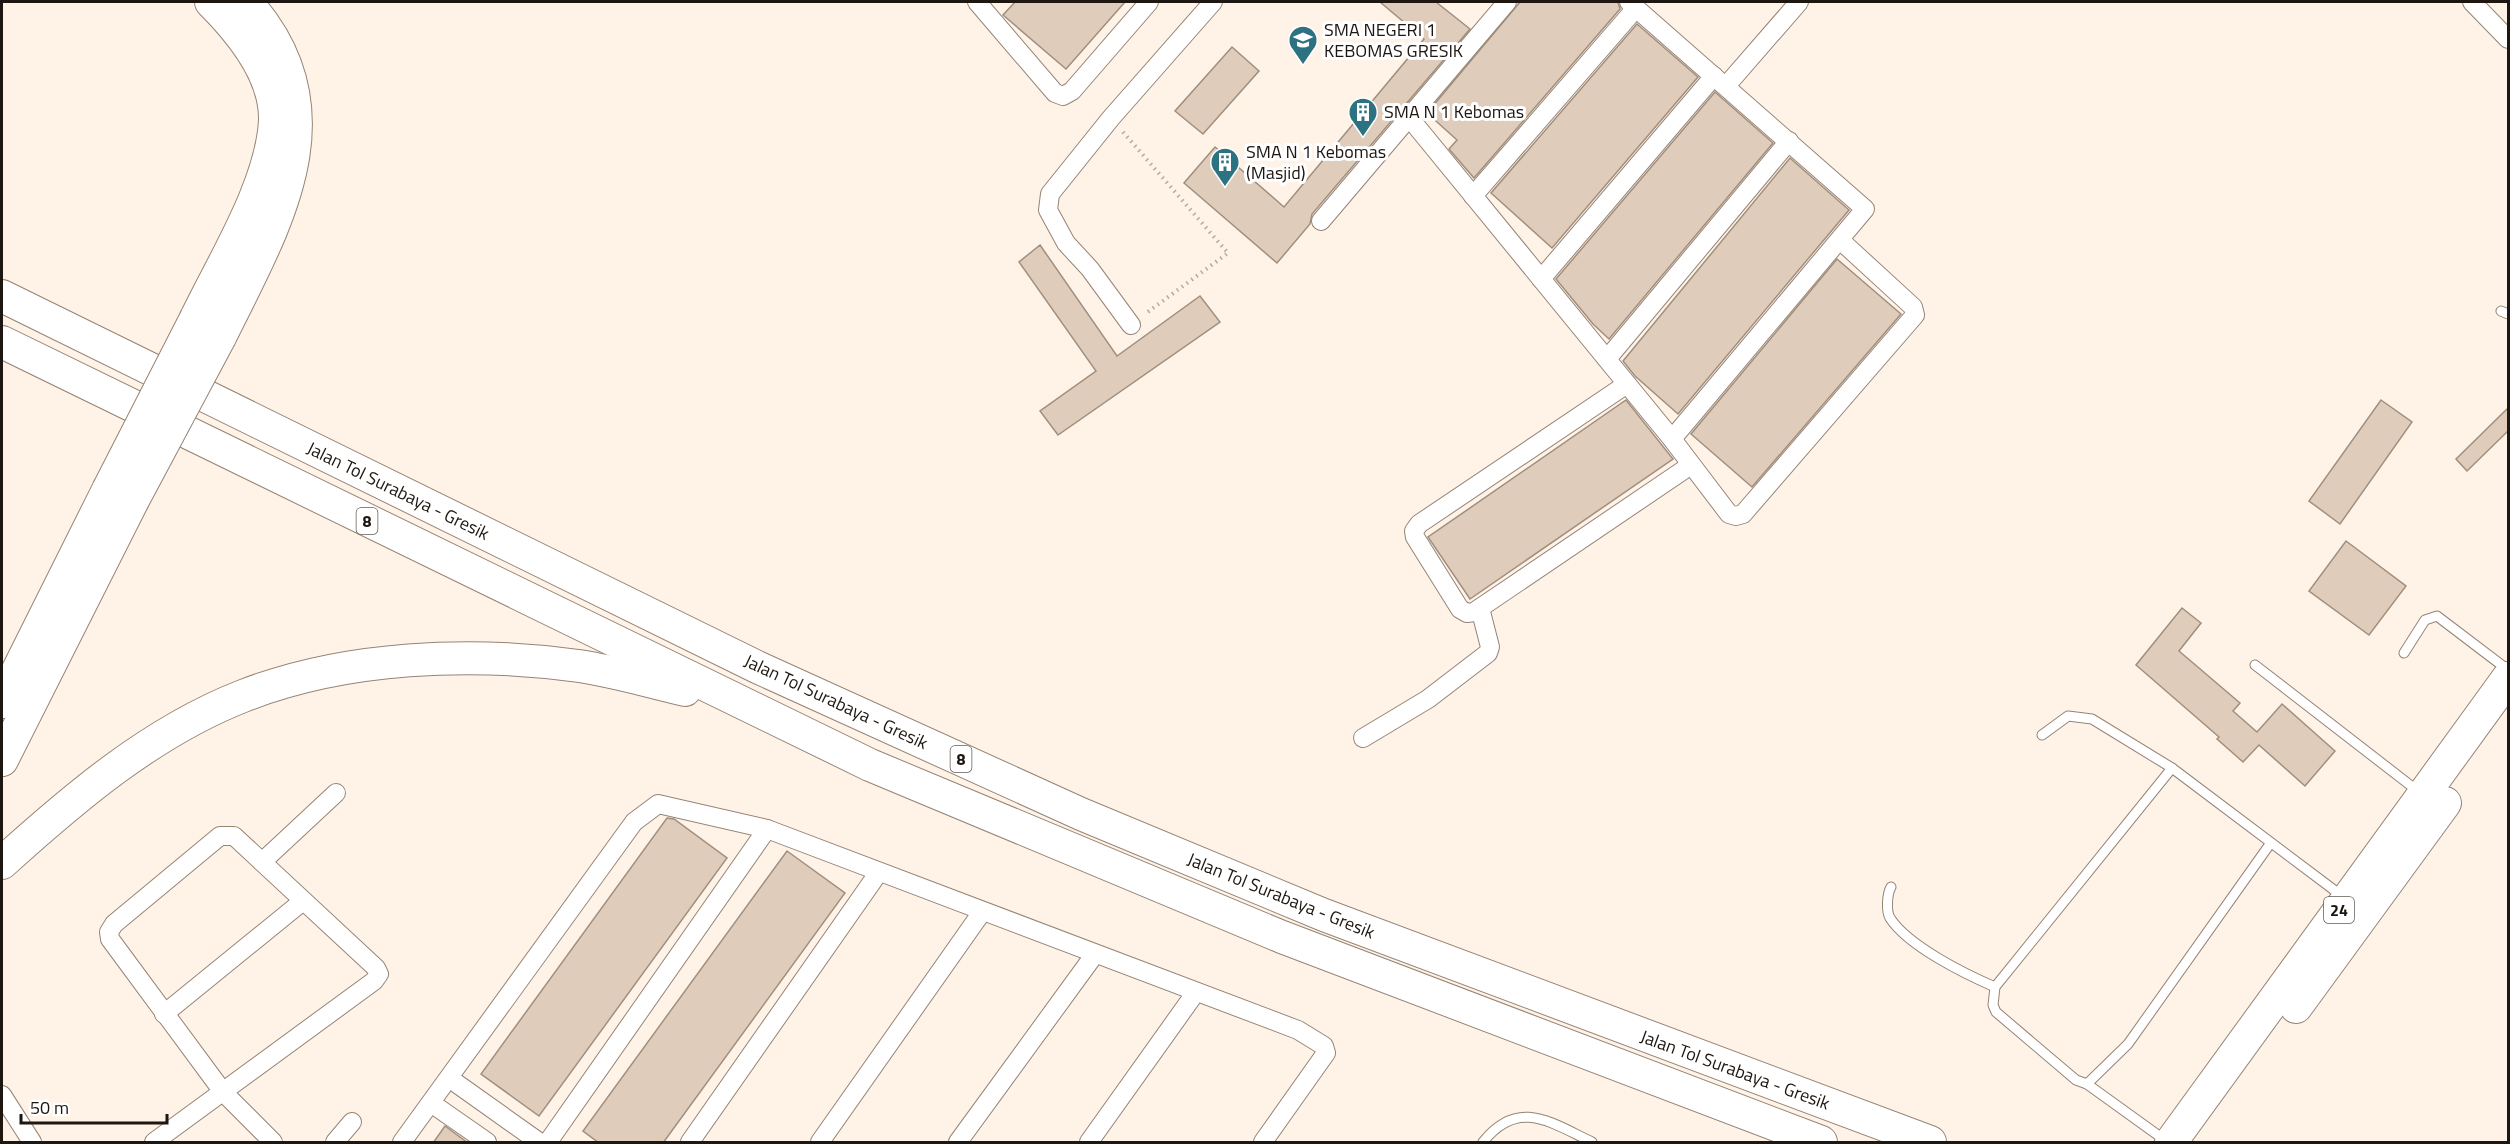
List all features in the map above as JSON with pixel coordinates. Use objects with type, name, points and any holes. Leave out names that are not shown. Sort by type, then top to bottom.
[{"type":"highway","points":[[2,760],[120,496],[196,318],[263,179],[275,119],[269,89],[257,60],[240,31],[211,2]]},
{"type":"highway","points":[[2,702],[120,496],[220,337],[280,208],[296,155],[294,99],[276,45],[246,2]]},
{"type":"highway","name":"Jalan Tol Surabaya - Gresik","points":[[8,296],[757,667],[1081,814],[1324,915],[1930,1143]]},
{"type":"highway","name":"Jalan Tol Surabaya - Gresik","points":[[2,342],[870,765],[1282,937],[1821,1143]]},
{"type":"highway","points":[[2,863],[68,803],[129,758],[187,724],[243,696],[327,672],[413,659],[479,658],[579,666],[733,700]]},
{"type":"highway","name":"24","points":[[2196,1143],[2356,907],[2423,795],[2508,678]]},
{"type":"highway","name":"24","points":[[2169,1143],[2508,714]]},
{"type":"street","points":[[989,6],[1055,93],[1063,96],[1072,91],[1149,2]]},
{"type":"street","points":[[1131,325],[1090,269],[1066,243],[1048,210],[1050,194],[1111,118],[1213,2]]},
{"type":"street","points":[[1321,221],[1507,2]]},
{"type":"street","points":[[1541,279],[1720,81],[1799,2]]},
{"type":"street","points":[[2472,2],[2508,39]]},
{"type":"street","points":[[1473,196],[1640,6],[1720,81],[1864,205],[1864,212],[1672,439]]},
{"type":"street","points":[[1408,116],[1672,439],[1729,514],[1743,514],[1915,315],[1913,307],[1840,240]]},
{"type":"street","points":[[1607,359],[1789,141]]},
{"type":"street","points":[[1627,384],[1419,524],[1414,531],[1415,537],[1460,609],[1467,613],[1480,608],[1691,465]]},
{"type":"street","points":[[1363,738],[1428,699],[1488,653],[1490,647],[1480,608]]},
{"type":"street","points":[[262,862],[336,793]]},
{"type":"street","points":[[402,1143],[634,822],[658,804],[767,829],[1298,1030],[1326,1048],[1320,1064],[1263,1143]]},
{"type":"street","points":[[548,1143],[767,829]]},
{"type":"street","points":[[154,1143],[223,1092],[374,981],[379,974],[376,968],[234,836],[220,836],[114,924],[109,932],[110,939],[223,1092],[273,1143]]},
{"type":"street","points":[[690,1143],[879,872]]},
{"type":"street","points":[[164,1014],[303,901]]},
{"type":"street","points":[[820,1143],[982,912]]},
{"type":"street","points":[[958,1143],[1095,954]]},
{"type":"street","points":[[1089,1143],[1196,992]]},
{"type":"street","points":[[450,1078],[539,1143]]},
{"type":"street","points":[[2,1095],[32,1143]]},
{"type":"street","points":[[431,1103],[487,1143]]},
{"type":"street","points":[[335,1143],[352,1122]]},
{"type":"lane","points":[[2404,653],[2425,620],[2437,616],[2508,670]]},
{"type":"lane","points":[[2255,665],[2423,795]]},
{"type":"lane","points":[[2042,735],[2068,716],[2084,717],[2172,768],[2356,907]]},
{"type":"lane","points":[[2169,1143],[2087,1084],[2076,1080],[1996,1012],[1993,1005],[1995,987],[2172,768]]},
{"type":"lane","points":[[2087,1084],[2128,1044],[2270,844]]},
{"type":"lane","points":[[1891,886],[1888,897],[1889,916],[1896,925],[1911,939],[1970,976],[1995,987]]},
{"type":"lane","points":[[1483,1143],[1492,1131],[1513,1117],[1535,1118],[1592,1143]]},
{"type":"path","points":[[1111,118],[1228,253],[1131,325]]},
{"type":"building","points":[[1015,2],[1125,2],[1066,69],[1003,15]]},
{"type":"building","points":[[1380,2],[1436,2],[1470,29],[1312,214],[1310,224],[1277,263],[1184,183],[1215,147],[1284,207],[1424,39]]},
{"type":"building","points":[[1520,2],[1618,2],[1620,9],[1474,178],[1449,149],[1457,140],[1427,113]]},
{"type":"building","points":[[1637,24],[1698,77],[1552,248],[1491,193]]},
{"type":"building","points":[[1232,47],[1259,71],[1203,134],[1175,111]]},
{"type":"building","points":[[1715,92],[1773,143],[1609,339],[1593,324],[1556,279]]},
{"type":"building","points":[[1790,158],[1849,210],[1678,414],[1635,376],[1623,361]]},
{"type":"building","points":[[1040,245],[1117,356],[1200,296],[1220,322],[1058,435],[1040,411],[1096,371],[1019,262]]},
{"type":"building","points":[[1837,259],[1901,314],[1752,487],[1691,434]]},
{"type":"building","points":[[1626,400],[1673,459],[1470,599],[1428,537]]},
{"type":"building","points":[[2381,400],[2412,422],[2340,524],[2309,501]]},
{"type":"building","points":[[2508,408],[2508,431],[2467,471],[2456,459]]},
{"type":"building","points":[[2346,541],[2406,586],[2369,635],[2309,591]]},
{"type":"building","points":[[2182,608],[2201,623],[2179,651],[2240,703],[2233,711],[2257,732],[2282,704],[2335,751],[2305,786],[2259,745],[2243,762],[2217,739],[2219,737],[2136,665]]},
{"type":"building","points":[[667,818],[674,819],[727,858],[539,1116],[481,1074]]},
{"type":"building","points":[[787,851],[845,893],[663,1143],[599,1143],[583,1131]]},
{"type":"building","points":[[445,1126],[468,1143],[433,1143]]},
{"type":"place","name":"SMA NEGERI 1 KEBOMAS GRESIK","points":[[1303,66]]},
{"type":"place","name":"SMA N 1 Kebomas","points":[[1363,138]]},
{"type":"place","name":"SMA N 1 Kebomas (Masjid)","points":[[1225,188]]}]
